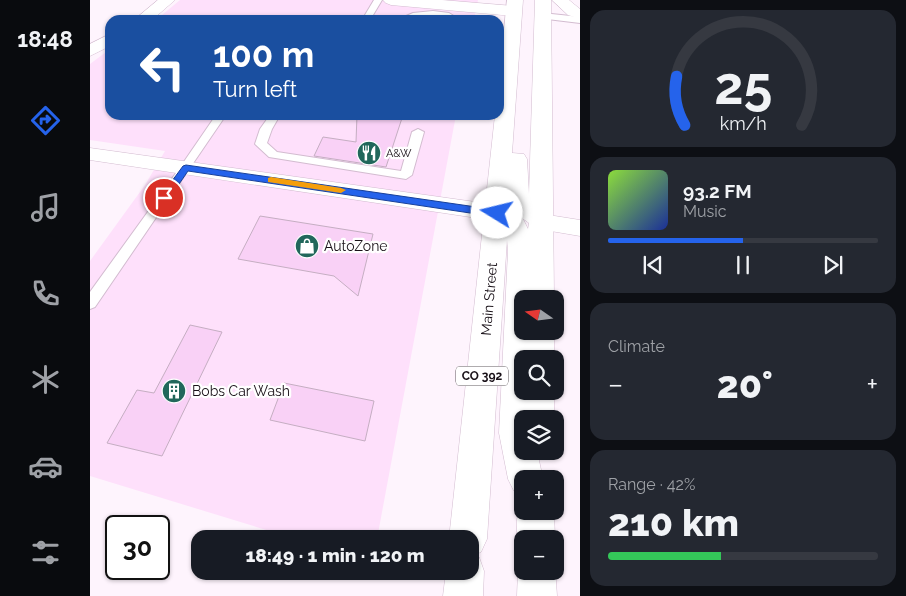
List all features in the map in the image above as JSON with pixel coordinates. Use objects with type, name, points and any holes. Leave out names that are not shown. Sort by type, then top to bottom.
[{"type":"main road","points":[[148,15],[166,0]]},
{"type":"main road","points":[[391,0],[519,4],[528,8],[543,8],[540,290]]},
{"type":"main road","points":[[560,0],[573,12],[580,14]]},
{"type":"main road","points":[[519,4],[520,12],[528,18],[528,62],[541,77]]},
{"type":"main road","name":"Main Street","points":[[469,530],[506,104],[519,4]]},
{"type":"main road","points":[[90,51],[105,42]]},
{"type":"main road","points":[[506,104],[517,130],[516,191],[524,208],[542,222],[580,228]]},
{"type":"main road","points":[[90,154],[497,213],[511,219],[518,233],[521,251],[516,433],[524,470]]},
{"type":"main road","points":[[463,596],[464,580]]},
{"type":"main road","points":[[537,580],[537,596]]},
{"type":"lane","points":[[369,15],[378,0]]},
{"type":"lane","points":[[543,8],[580,20]]},
{"type":"lane","points":[[415,15],[434,15]]},
{"type":"lane","points":[[90,302],[186,168],[218,120]]},
{"type":"lane","points":[[272,120],[261,144],[273,155],[406,175],[418,132]]},
{"type":"shaded area","points":[[180,0],[478,0],[475,15],[162,15]]},
{"type":"shaded area","points":[[105,53],[105,120],[455,120],[379,530],[267,530],[90,476],[90,261],[145,185],[165,151],[90,140],[90,64]]},
{"type":"building","points":[[357,120],[401,120],[386,167],[314,156],[323,137],[356,142]]},
{"type":"building","name":"AutoZone","points":[[260,216],[373,234],[358,296],[334,276],[238,259]]},
{"type":"building","name":"Bobs Car Wash","points":[[190,325],[222,332],[162,456],[107,443],[137,390],[154,393]]},
{"type":"building","points":[[284,383],[374,401],[365,441],[270,420]]},
{"type":"slow traffic","points":[[271,180],[341,190]]},
{"type":"place","name":"A&W","points":[[369,153]]},
{"type":"place","name":"AutoZone","points":[[307,246]]},
{"type":"place","name":"Bobs Car Wash","points":[[174,391]]},
{"type":"route","points":[[164,198],[186,168],[497,213]]}]
